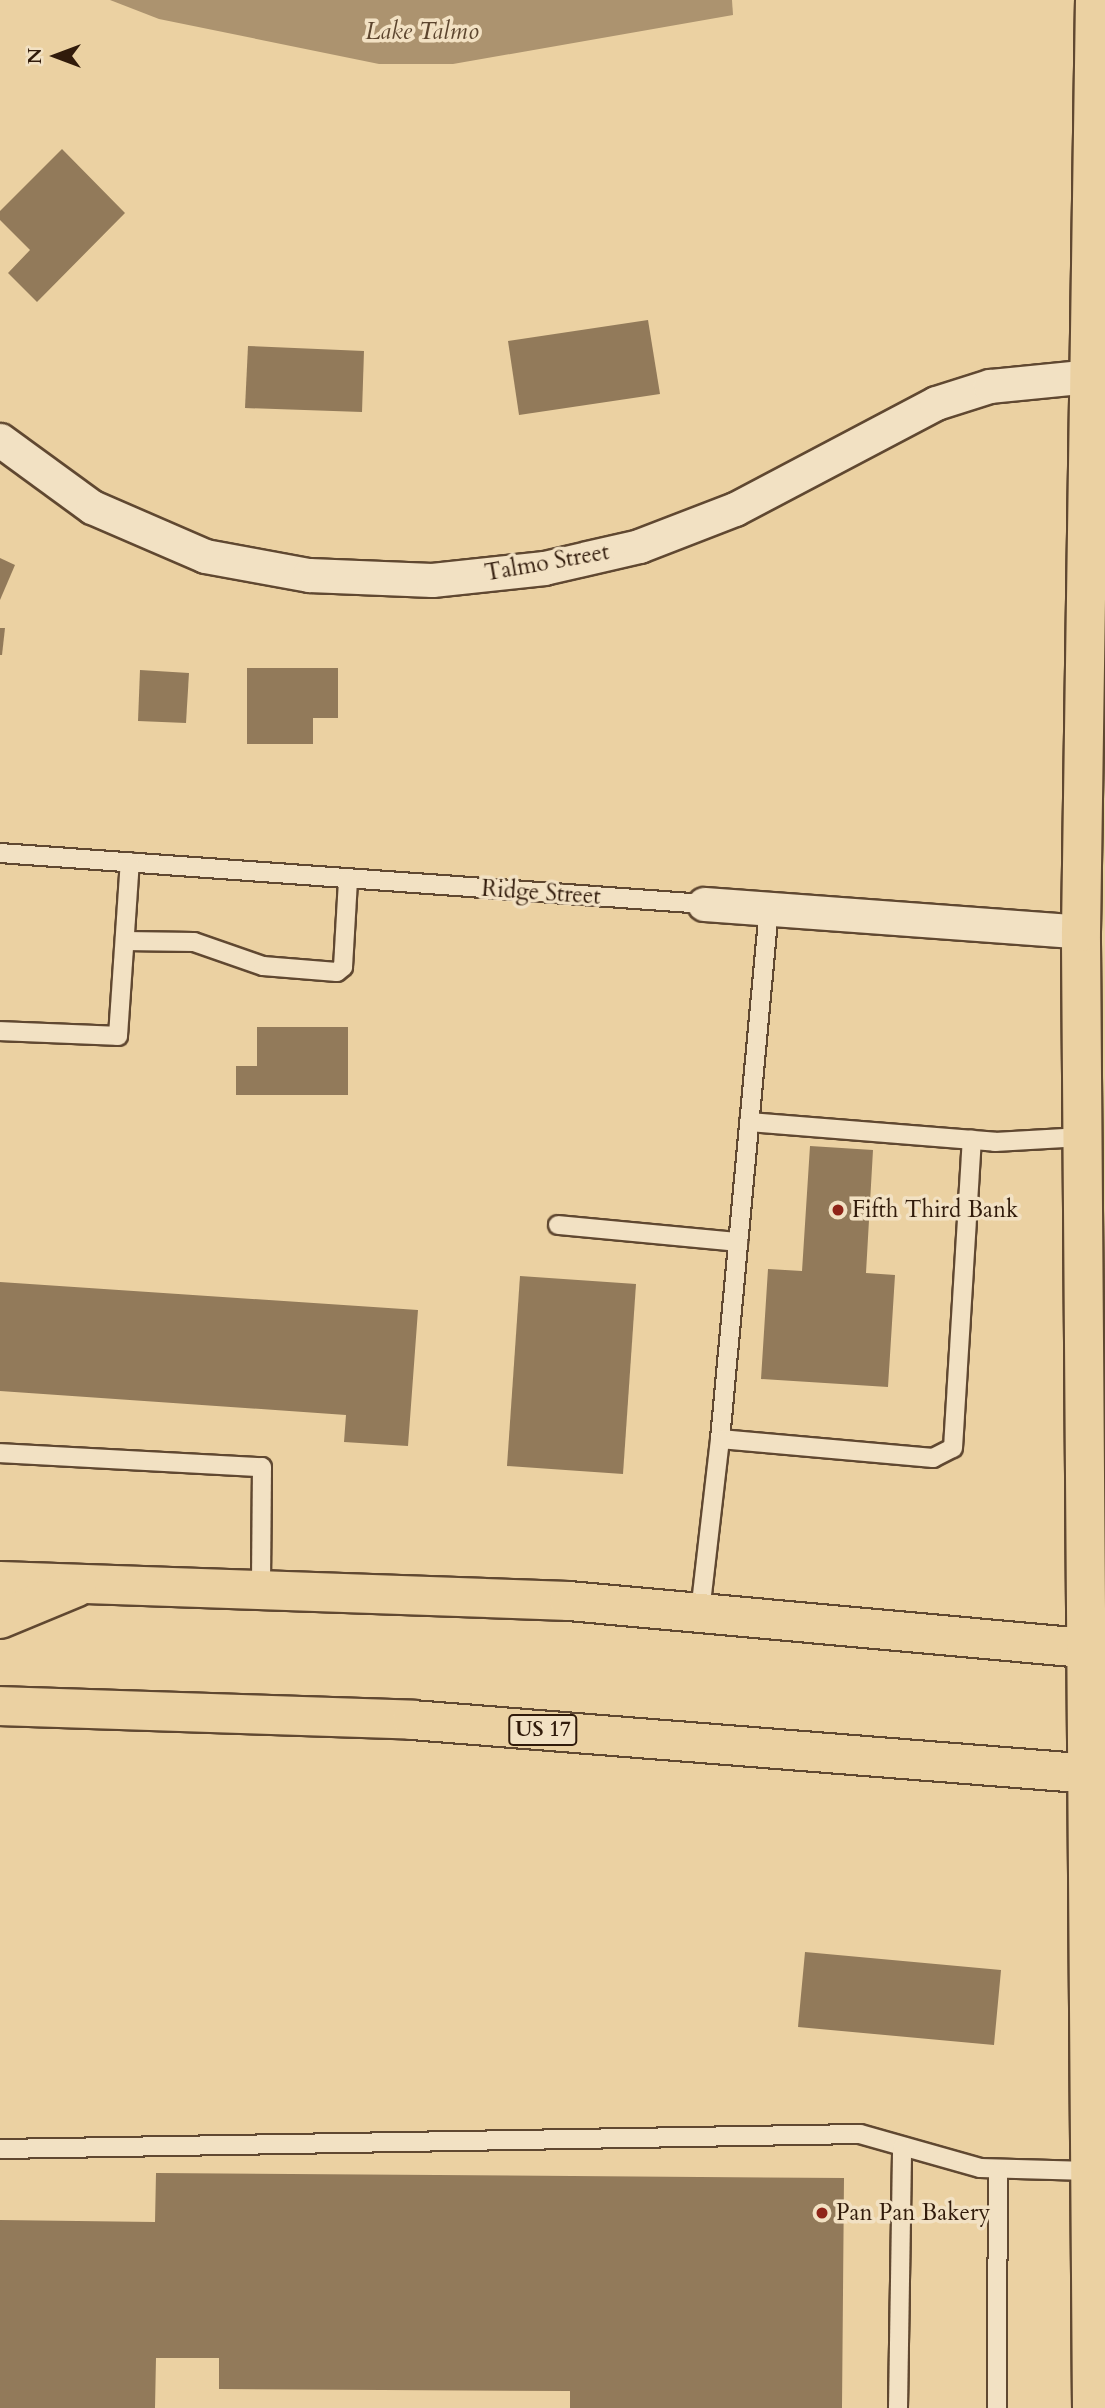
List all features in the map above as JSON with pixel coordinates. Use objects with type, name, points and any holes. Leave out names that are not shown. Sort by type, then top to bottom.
[{"type":"main road","points":[[1092,2408],[1089,2171],[1095,1774],[1082,1137],[1081,932],[1091,376],[1100,67],[1095,0]]},
{"type":"main road","points":[[0,1581],[261,1586],[700,1612],[1094,1649]]},
{"type":"main road","points":[[0,1619],[92,1581]]},
{"type":"main road","name":"US 17","points":[[0,1706],[412,1720],[1095,1774]]},
{"type":"street","name":"Talmo Street","points":[[0,440],[92,507],[205,556],[309,575],[432,580],[544,568],[639,546],[735,509],[936,403],[990,386],[1091,376]]},
{"type":"street","name":"Ridge Street","points":[[704,904],[1081,932]]},
{"type":"lane","name":"Ridge Street","points":[[0,853],[704,904]]},
{"type":"lane","points":[[0,1031],[118,1036],[130,862]]},
{"type":"lane","points":[[124,941],[194,942],[263,966],[337,972],[343,967],[348,879]]},
{"type":"lane","points":[[700,1612],[720,1439],[769,909]]},
{"type":"lane","points":[[749,1122],[972,1140],[1082,1137]]},
{"type":"lane","points":[[720,1439],[933,1458],[953,1448],[972,1140]]},
{"type":"lane","points":[[558,1225],[738,1241]]},
{"type":"lane","points":[[0,1453],[262,1467],[261,1586]]},
{"type":"lane","points":[[0,2149],[860,2134],[902,2148],[998,2169],[1089,2171]]},
{"type":"lane","points":[[898,2408],[902,2148]]},
{"type":"lane","points":[[997,2408],[998,2169]]},
{"type":"water","name":"Lake Talmo","points":[[110,0],[732,0],[733,15],[453,64],[379,64],[159,19]]},
{"type":"building","points":[[62,149],[125,213],[37,302],[8,273],[30,250],[0,220],[0,211]]},
{"type":"building","points":[[648,320],[660,394],[519,415],[508,341]]},
{"type":"building","points":[[248,346],[364,351],[362,412],[245,408]]},
{"type":"building","points":[[0,558],[15,565],[0,600]]},
{"type":"building","points":[[0,628],[5,628],[2,655],[0,655]]},
{"type":"building","points":[[247,668],[338,668],[338,718],[313,718],[313,744],[247,744]]},
{"type":"building","points":[[140,670],[189,673],[186,723],[138,721]]},
{"type":"building","points":[[257,1027],[348,1027],[348,1095],[236,1095],[236,1066],[257,1066]]},
{"type":"building","name":"Fifth Third Bank","points":[[810,1146],[873,1150],[866,1273],[895,1275],[888,1387],[761,1379],[768,1269],[802,1271]]},
{"type":"building","points":[[520,1276],[636,1284],[623,1474],[507,1466]]},
{"type":"building","points":[[0,1282],[418,1310],[408,1446],[344,1442],[346,1415],[0,1391]]},
{"type":"building","points":[[805,1952],[1001,1970],[994,2045],[798,2027]]},
{"type":"building","points":[[156,2173],[844,2178],[842,2408],[570,2408],[570,2391],[219,2389],[219,2358],[156,2358],[155,2408],[0,2408],[0,2220],[155,2222]]},
{"type":"place","name":"Fifth Third Bank","points":[[838,1210]]},
{"type":"place","name":"Pan Pan Bakery","points":[[822,2213]]}]
